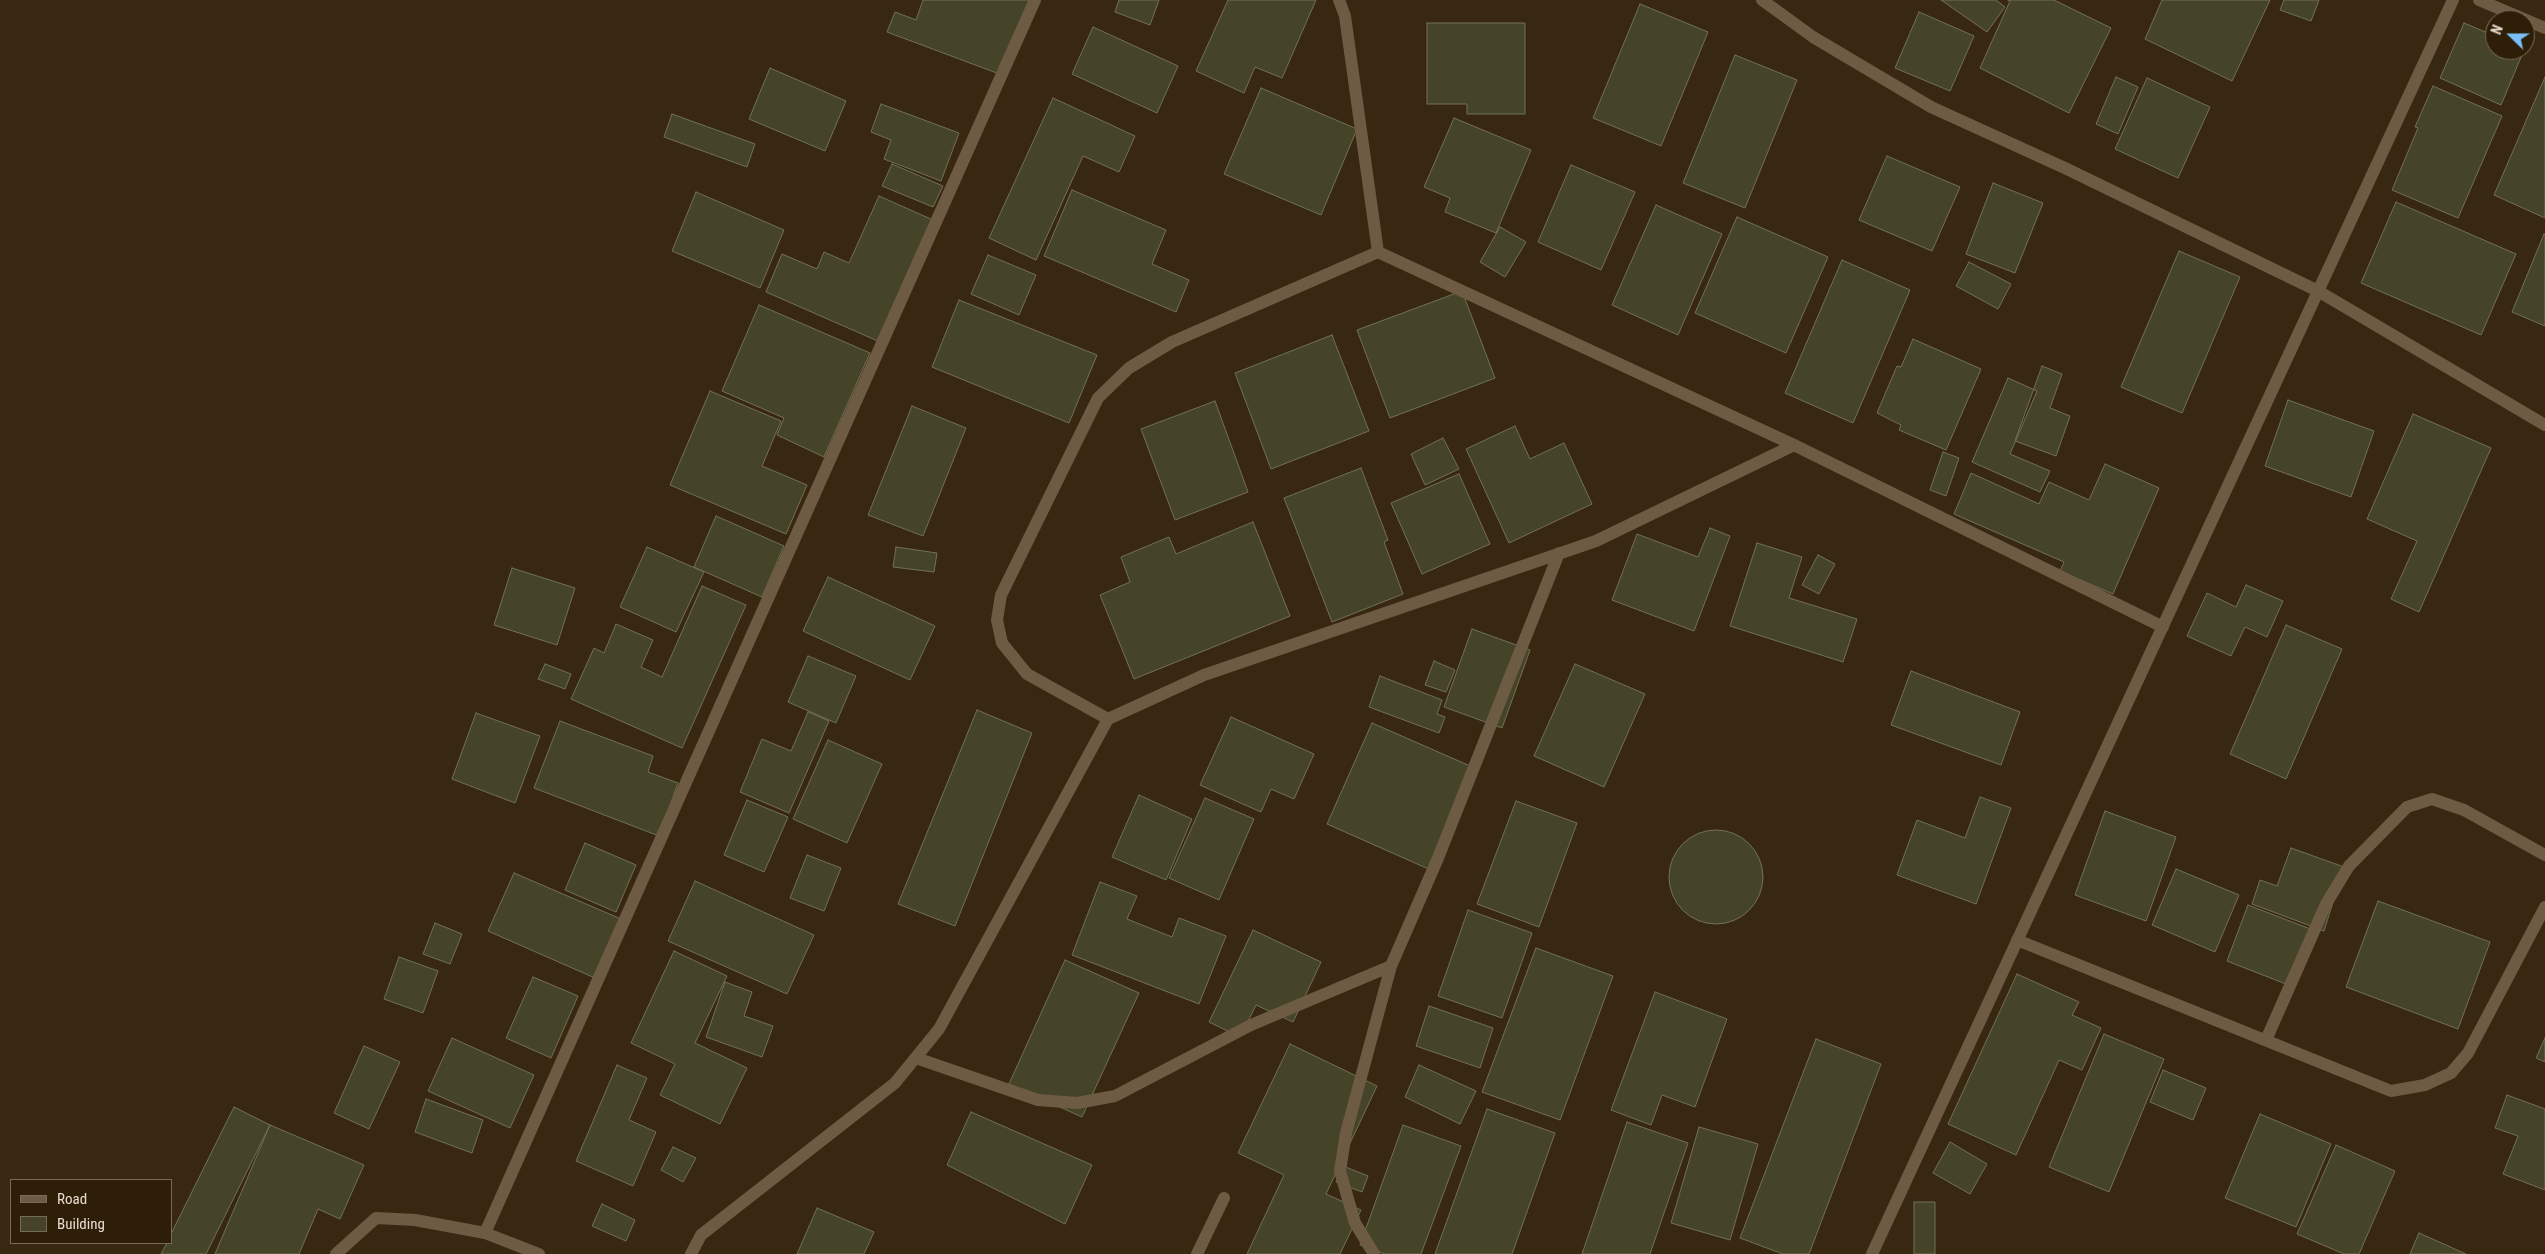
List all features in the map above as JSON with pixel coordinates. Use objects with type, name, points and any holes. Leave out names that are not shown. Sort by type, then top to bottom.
[{"type":"street","points":[[485,1233],[1035,0]]},
{"type":"street","points":[[1339,0],[1345,16],[1378,252]]},
{"type":"street","points":[[1762,0],[1813,37],[1931,107],[2067,169],[2318,291],[2545,425]]},
{"type":"street","points":[[1872,1254],[2453,0]]},
{"type":"street","points":[[2479,0],[2545,28]]},
{"type":"street","points":[[1108,719],[1026,674],[1002,643],[997,620],[1001,594],[1098,398],[1130,368],[1172,342],[1378,252],[1794,445],[2163,627]]},
{"type":"street","points":[[691,1254],[701,1235],[895,1083],[939,1029],[1108,719],[1204,675],[1596,541],[1794,445]]},
{"type":"street","points":[[1374,1254],[1355,1223],[1340,1172],[1346,1133],[1390,966],[1438,858],[1559,553]]},
{"type":"street","points":[[2266,1040],[2326,904],[2349,866],[2407,807],[2432,800],[2464,810],[2545,855]]},
{"type":"street","points":[[2017,940],[2391,1091],[2425,1085],[2451,1073],[2468,1053],[2545,907]]},
{"type":"street","points":[[916,1058],[1038,1100],[1077,1103],[1115,1096],[1251,1025],[1390,966]]},
{"type":"street","points":[[1197,1254],[1224,1198]]},
{"type":"street","points":[[336,1254],[376,1218],[415,1220],[485,1233],[539,1254]]},
{"type":"building","points":[[923,0],[1029,0],[1002,75],[887,32],[895,12],[916,20]]},
{"type":"building","points":[[1119,0],[1159,0],[1150,25],[1115,12]]},
{"type":"building","points":[[1228,0],[1316,0],[1282,78],[1255,67],[1244,93],[1196,71]]},
{"type":"building","points":[[1941,0],[1996,0],[2005,7],[1987,32]]},
{"type":"building","points":[[2008,0],[2054,0],[2111,28],[2069,113],[1980,68],[2010,1]]},
{"type":"building","points":[[2162,0],[2270,0],[2232,81],[2145,39]]},
{"type":"building","points":[[2284,0],[2319,0],[2311,21],[2280,10]]},
{"type":"building","points":[[1640,4],[1708,32],[1661,146],[1593,118]]},
{"type":"building","points":[[1919,12],[1974,36],[1950,91],[1895,68]]},
{"type":"building","points":[[1427,23],[1525,23],[1525,114],[1467,114],[1467,104],[1427,104]]},
{"type":"building","points":[[2464,23],[2485,32],[2485,60],[2520,60],[2501,105],[2440,78]]},
{"type":"building","points":[[1093,27],[1178,66],[1157,113],[1072,74]]},
{"type":"building","points":[[1735,55],[1797,80],[1745,208],[1683,183]]},
{"type":"building","points":[[770,68],[846,101],[825,151],[749,119]]},
{"type":"building","points":[[2116,77],[2138,87],[2118,134],[2096,124]]},
{"type":"building","points":[[2545,77],[2545,218],[2494,195]]},
{"type":"building","points":[[2147,78],[2210,107],[2178,178],[2115,149]]},
{"type":"building","points":[[2433,86],[2502,116],[2458,218],[2392,190],[2418,128],[2415,127]]},
{"type":"building","points":[[1261,88],[1357,129],[1321,215],[1224,174]]},
{"type":"building","points":[[1053,98],[1135,136],[1119,172],[1083,156],[1036,260],[989,238]]},
{"type":"building","points":[[881,104],[959,133],[941,181],[884,159],[891,140],[871,132]]},
{"type":"building","points":[[672,114],[755,144],[747,167],[664,137]]},
{"type":"building","points":[[1454,118],[1531,150],[1496,233],[1445,212],[1450,198],[1424,187]]},
{"type":"building","points":[[1887,156],[1960,187],[1932,251],[1859,220]]},
{"type":"building","points":[[892,164],[943,186],[933,207],[882,186]]},
{"type":"building","points":[[1571,165],[1635,192],[1601,270],[1538,242]]},
{"type":"building","points":[[1993,183],[2043,203],[2015,273],[1966,254]]},
{"type":"building","points":[[1072,190],[1166,230],[1152,264],[1189,280],[1176,312],[1044,256]]},
{"type":"building","points":[[696,192],[784,230],[760,288],[672,251]]},
{"type":"building","points":[[879,196],[933,220],[880,342],[766,292],[782,254],[817,269],[824,252],[849,263]]},
{"type":"building","points":[[2396,202],[2516,254],[2481,335],[2361,283]]},
{"type":"building","points":[[1656,205],[1722,234],[1678,335],[1612,305]]},
{"type":"building","points":[[1737,217],[1828,257],[1786,353],[1695,313]]},
{"type":"building","points":[[1500,227],[1526,242],[1505,277],[1480,262]]},
{"type":"building","points":[[2545,234],[2545,326],[2512,312]]},
{"type":"building","points":[[2179,251],[2240,277],[2182,413],[2121,387]]},
{"type":"building","points":[[988,255],[1036,275],[1019,315],[971,294]]},
{"type":"building","points":[[1842,260],[1910,290],[1853,423],[1785,393]]},
{"type":"building","points":[[1969,262],[2011,284],[1998,309],[1956,286]]},
{"type":"building","points":[[1462,291],[1495,378],[1390,418],[1357,330]]},
{"type":"building","points":[[959,300],[1097,355],[1069,423],[932,367]]},
{"type":"building","points":[[759,305],[870,353],[824,457],[777,435],[784,418],[722,391]]},
{"type":"building","points":[[1332,335],[1369,431],[1271,469],[1235,373]]},
{"type":"building","points":[[1913,339],[1981,369],[1946,450],[1899,430],[1901,425],[1877,413],[1897,366],[1901,367]]},
{"type":"building","points":[[2042,366],[2062,374],[2050,408],[2070,416],[2056,456],[2015,441]]},
{"type":"building","points":[[2008,378],[2037,391],[2010,454],[2050,471],[2040,492],[1972,462]]},
{"type":"building","points":[[710,391],[781,421],[762,466],[807,485],[786,534],[670,485]]},
{"type":"building","points":[[2288,400],[2374,431],[2351,497],[2265,466]]},
{"type":"building","points":[[1215,401],[1248,492],[1175,520],[1141,429]]},
{"type":"building","points":[[912,406],[966,428],[923,536],[868,515]]},
{"type":"building","points":[[2413,414],[2491,448],[2419,612],[2391,599],[2417,541],[2367,519]]},
{"type":"building","points":[[1515,426],[1530,459],[1564,443],[1592,504],[1509,543],[1466,449]]},
{"type":"building","points":[[1443,438],[1459,469],[1425,485],[1411,454]]},
{"type":"building","points":[[1943,452],[1959,458],[1946,496],[1930,490]]},
{"type":"building","points":[[2105,464],[2159,488],[2113,594],[2060,571],[2064,562],[1954,514],[1971,473],[2039,504],[2049,482],[2089,500]]},
{"type":"building","points":[[1361,468],[1388,540],[1384,542],[1403,594],[1332,622],[1284,498]]},
{"type":"building","points":[[1459,474],[1490,544],[1422,574],[1391,503]]},
{"type":"building","points":[[716,516],[784,546],[762,597],[694,567]]},
{"type":"building","points":[[1253,522],[1290,616],[1134,679],[1100,595],[1130,582],[1121,557],[1169,537],[1176,554]]},
{"type":"building","points":[[1710,528],[1730,536],[1694,631],[1612,600],[1637,534],[1698,557]]},
{"type":"building","points":[[1757,543],[1802,557],[1789,598],[1857,619],[1843,662],[1730,626]]},
{"type":"building","points":[[647,547],[704,572],[676,632],[620,607]]},
{"type":"building","points":[[896,547],[937,553],[934,572],[893,567]]},
{"type":"building","points":[[1818,555],[1835,564],[1819,594],[1802,585]]},
{"type":"building","points":[[512,568],[575,588],[557,645],[494,625]]},
{"type":"building","points":[[828,577],[935,626],[910,680],[803,631]]},
{"type":"building","points":[[2246,585],[2283,601],[2267,637],[2245,627],[2231,656],[2187,636],[2207,593],[2236,607]]},
{"type":"building","points":[[702,586],[746,605],[682,748],[571,699],[594,648],[604,653],[616,624],[653,640],[641,667],[662,677]]},
{"type":"building","points":[[2286,625],[2342,649],[2286,779],[2230,754]]},
{"type":"building","points":[[1472,629],[1530,650],[1502,728],[1444,707]]},
{"type":"building","points":[[808,656],[856,676],[836,723],[788,702]]},
{"type":"building","points":[[1434,661],[1455,670],[1446,692],[1425,685]]},
{"type":"building","points":[[545,664],[571,674],[565,689],[538,679]]},
{"type":"building","points":[[1575,664],[1645,694],[1604,787],[1534,756]]},
{"type":"building","points":[[1911,671],[2020,712],[2001,765],[1891,725]]},
{"type":"building","points":[[1380,676],[1442,700],[1437,714],[1445,717],[1439,733],[1369,707]]},
{"type":"building","points":[[977,710],[1032,733],[955,926],[898,904]]},
{"type":"building","points":[[808,712],[829,721],[789,813],[740,792],[762,739],[791,751]]},
{"type":"building","points":[[476,713],[540,736],[515,803],[452,779]]},
{"type":"building","points":[[1231,717],[1314,754],[1294,799],[1271,789],[1261,812],[1200,785]]},
{"type":"building","points":[[560,721],[653,756],[648,772],[678,783],[659,836],[534,788]]},
{"type":"building","points":[[1372,723],[1477,769],[1433,871],[1327,824]]},
{"type":"building","points":[[828,740],[882,764],[847,843],[793,819]]},
{"type":"building","points":[[1139,795],[1192,819],[1166,880],[1112,857]]},
{"type":"building","points":[[1980,797],[2011,808],[1976,904],[1897,875],[1917,820],[1965,838]]},
{"type":"building","points":[[1205,798],[1254,819],[1219,900],[1169,878]]},
{"type":"building","points":[[747,800],[788,817],[764,872],[724,855]]},
{"type":"building","points":[[1516,801],[1577,823],[1539,927],[1477,904]]},
{"type":"building","points":[[2105,811],[2176,837],[2146,921],[2075,895]]},
{"type":"building","points":[[1716,830],[1734,834],[1749,844],[1759,859],[1763,877],[1759,895],[1749,910],[1734,920],[1716,924],[1698,920],[1683,910],[1673,895],[1669,877],[1673,859],[1683,844],[1698,834]]},
{"type":"building","points":[[585,843],[636,865],[616,912],[565,890]]},
{"type":"building","points":[[2291,848],[2344,867],[2324,931],[2252,904],[2260,880],[2277,886]]},
{"type":"building","points":[[807,855],[841,868],[824,911],[790,898]]},
{"type":"building","points":[[2176,869],[2239,895],[2215,952],[2152,925]]},
{"type":"building","points":[[514,873],[621,919],[595,978],[488,931]]},
{"type":"building","points":[[695,881],[814,935],[787,994],[668,941]]},
{"type":"building","points":[[1100,882],[1137,896],[1127,919],[1172,937],[1179,918],[1226,936],[1199,1004],[1072,955]]},
{"type":"building","points":[[2378,901],[2490,942],[2458,1029],[2346,987]]},
{"type":"building","points":[[2248,905],[2313,930],[2291,986],[2227,961]]},
{"type":"building","points":[[1468,910],[1532,933],[1502,1018],[1438,996]]},
{"type":"building","points":[[435,923],[462,934],[450,964],[423,954]]},
{"type":"building","points":[[1253,930],[1321,962],[1293,1022],[1256,1005],[1240,1037],[1209,1022]]},
{"type":"building","points":[[1536,948],[1613,976],[1560,1120],[1482,1092]]},
{"type":"building","points":[[674,951],[727,976],[695,1043],[747,1068],[720,1124],[660,1095],[675,1064],[631,1043]]},
{"type":"building","points":[[399,957],[438,971],[423,1013],[384,999]]},
{"type":"building","points":[[1065,960],[1139,993],[1082,1117],[1009,1084]]},
{"type":"building","points":[[2017,974],[2079,1002],[2072,1015],[2101,1028],[2082,1070],[2059,1060],[2016,1155],[1948,1124]]},
{"type":"building","points":[[533,977],[578,996],[551,1058],[506,1038]]},
{"type":"building","points":[[725,982],[752,992],[744,1016],[773,1026],[762,1057],[706,1037]]},
{"type":"building","points":[[1655,992],[1727,1019],[1695,1107],[1662,1095],[1651,1125],[1611,1110]]},
{"type":"building","points":[[1429,1006],[1493,1028],[1480,1068],[1416,1046]]},
{"type":"building","points":[[2104,1034],[2164,1059],[2109,1192],[2049,1167]]},
{"type":"building","points":[[452,1038],[534,1075],[510,1128],[428,1091]]},
{"type":"building","points":[[2545,1038],[2545,1062],[2536,1058]]},
{"type":"building","points":[[1816,1039],[1881,1064],[1809,1254],[1783,1254],[1740,1238]]},
{"type":"building","points":[[1290,1044],[1377,1086],[1326,1194],[1361,1210],[1340,1254],[1247,1254],[1284,1175],[1238,1153]]},
{"type":"building","points":[[364,1046],[400,1062],[369,1129],[334,1113]]},
{"type":"building","points":[[617,1065],[647,1078],[629,1120],[656,1132],[633,1186],[576,1161]]},
{"type":"building","points":[[1419,1065],[1476,1091],[1460,1124],[1405,1097]]},
{"type":"building","points":[[2163,1070],[2206,1088],[2193,1120],[2150,1102]]},
{"type":"building","points":[[2507,1095],[2545,1109],[2545,1190],[2503,1174],[2518,1136],[2495,1128]]},
{"type":"building","points":[[426,1099],[483,1120],[472,1153],[415,1132]]},
{"type":"building","points":[[234,1107],[270,1125],[206,1254],[161,1254],[166,1244],[172,1244],[172,1232]]},
{"type":"building","points":[[1487,1109],[1555,1133],[1512,1254],[1435,1254]]},
{"type":"building","points":[[971,1112],[1092,1165],[1065,1224],[947,1165]]},
{"type":"building","points":[[2260,1114],[2331,1144],[2296,1227],[2225,1198]]},
{"type":"building","points":[[1627,1122],[1688,1143],[1650,1254],[1582,1254]]},
{"type":"building","points":[[270,1125],[364,1165],[340,1219],[318,1209],[299,1254],[215,1254]]},
{"type":"building","points":[[1403,1125],[1461,1146],[1421,1254],[1385,1254],[1360,1245]]},
{"type":"building","points":[[1699,1127],[1758,1144],[1730,1240],[1671,1223]]},
{"type":"building","points":[[1950,1142],[1987,1164],[1970,1194],[1933,1173]]},
{"type":"building","points":[[2336,1145],[2395,1171],[2359,1254],[2344,1254],[2297,1234]]},
{"type":"building","points":[[673,1147],[696,1158],[683,1182],[661,1170]]},
{"type":"building","points":[[1343,1166],[1368,1176],[1362,1192],[1336,1182]]},
{"type":"building","points":[[1914,1202],[1935,1202],[1935,1254],[1914,1254]]},
{"type":"building","points":[[602,1204],[635,1220],[626,1241],[592,1226]]},
{"type":"building","points":[[817,1208],[874,1232],[864,1254],[797,1254]]},
{"type":"building","points":[[2419,1233],[2466,1254],[2410,1254]]}]
